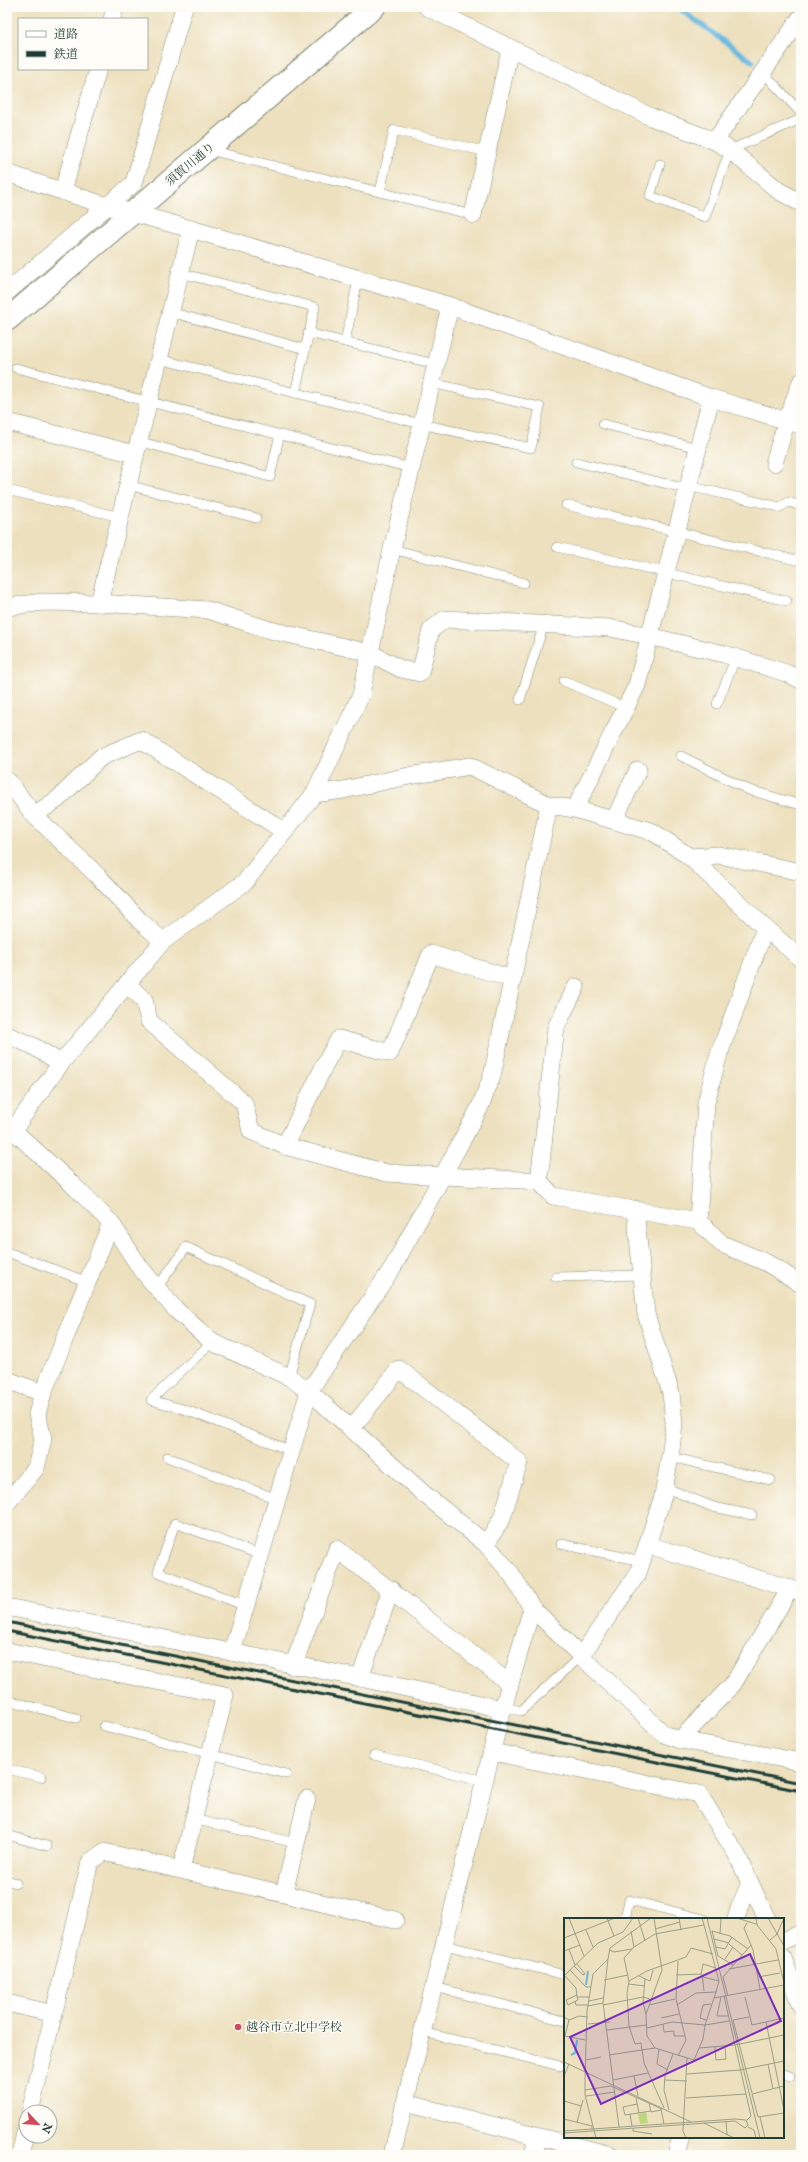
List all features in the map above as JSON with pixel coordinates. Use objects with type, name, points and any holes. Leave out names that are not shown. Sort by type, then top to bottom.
[{"type":"street","points":[[112,18],[115,7]]},
{"type":"street","points":[[7,292],[134,183],[184,7]]},
{"type":"street","name":"須賀川通り","points":[[7,320],[374,7]]},
{"type":"street","points":[[427,7],[510,49],[652,117],[715,141],[730,150],[779,191],[801,203]]},
{"type":"street","points":[[715,141],[762,70],[801,17]]},
{"type":"street","points":[[473,215],[510,49]]},
{"type":"street","points":[[63,191],[98,70]]},
{"type":"street","points":[[7,173],[107,206],[191,229],[358,280],[450,306],[711,398],[794,422]]},
{"type":"street","points":[[99,603],[191,229]]},
{"type":"street","points":[[450,306],[392,549],[361,695],[314,794],[245,882],[163,941],[61,1063],[16,1126],[16,1133],[73,1185],[111,1224],[138,1266],[175,1309],[212,1342],[289,1377],[309,1391],[424,1494],[486,1544],[512,1575],[532,1608],[664,1734],[680,1740],[801,1762]]},
{"type":"street","points":[[774,463],[794,422],[801,382]]},
{"type":"street","points":[[575,809],[637,685],[711,398]]},
{"type":"street","points":[[7,422],[137,447]]},
{"type":"street","points":[[7,607],[43,602],[99,603],[208,610],[270,630],[370,653],[401,669],[420,673],[431,630],[445,619],[610,628],[736,657],[786,672],[801,680]]},
{"type":"street","points":[[34,815],[58,799],[101,757],[141,740],[284,831]]},
{"type":"street","points":[[314,794],[470,766],[549,805],[575,809],[653,832],[690,857],[765,928],[801,959]]},
{"type":"street","points":[[614,820],[638,770]]},
{"type":"street","points":[[7,780],[34,815],[98,876],[140,921],[163,941]]},
{"type":"street","points":[[232,1652],[309,1391],[392,1267],[480,1107],[492,1076],[549,805]]},
{"type":"street","points":[[690,857],[719,855],[801,872]]},
{"type":"street","points":[[698,1221],[706,1103],[718,1057],[765,928]]},
{"type":"street","points":[[285,1146],[326,1062],[339,1039],[390,1054],[431,954],[513,979]]},
{"type":"street","points":[[127,984],[144,1000],[149,1021],[244,1103],[251,1131],[285,1146],[387,1173],[539,1181],[553,1196],[698,1221],[722,1244],[768,1263],[801,1284]]},
{"type":"street","points":[[539,1181],[556,1027],[576,987]]},
{"type":"street","points":[[7,1034],[31,1045],[61,1063]]},
{"type":"street","points":[[581,1656],[638,1573],[648,1545],[664,1486],[670,1457],[674,1423],[671,1393],[646,1314],[635,1209]]},
{"type":"street","points":[[8,1500],[36,1468],[43,1439],[37,1414],[43,1393],[111,1224]]},
{"type":"street","points":[[351,1429],[399,1369],[519,1462],[502,1518],[486,1544]]},
{"type":"street","points":[[7,1380],[43,1393]]},
{"type":"street","points":[[648,1545],[795,1591],[733,1684],[680,1740]]},
{"type":"street","points":[[293,1666],[337,1548],[510,1684]]},
{"type":"street","points":[[360,1678],[391,1589]]},
{"type":"street","points":[[7,1608],[232,1652],[293,1666],[360,1678],[504,1708]]},
{"type":"street","points":[[392,2155],[424,2032],[492,1752],[532,1608]]},
{"type":"street","points":[[7,1651],[225,1695],[181,1869]]},
{"type":"street","points":[[492,1752],[699,1794],[737,1855],[767,1918]]},
{"type":"street","points":[[284,1893],[307,1799]]},
{"type":"street","points":[[32,2104],[90,1862],[104,1852],[395,1920]]},
{"type":"street","points":[[736,1918],[750,1883]]},
{"type":"street","points":[[784,1940],[801,1932]]},
{"type":"street","points":[[784,1961],[800,2003]]},
{"type":"street","points":[[7,2003],[54,2014]]},
{"type":"street","points":[[405,2103],[607,2154]]},
{"type":"street","points":[[533,2155],[538,2137]]},
{"type":"street","points":[[676,2155],[681,2138]]},
{"type":"street","points":[[20,2155],[23,2144]]},
{"type":"lane","points":[[762,70],[801,113]]},
{"type":"lane","points":[[660,164],[650,196],[705,217],[730,150],[801,119]]},
{"type":"lane","points":[[380,192],[394,130],[487,152]]},
{"type":"lane","points":[[207,149],[473,215]]},
{"type":"lane","points":[[180,273],[315,307],[308,333],[296,393]]},
{"type":"lane","points":[[345,342],[358,280]]},
{"type":"lane","points":[[170,312],[305,349]]},
{"type":"lane","points":[[308,333],[435,364]]},
{"type":"lane","points":[[159,359],[421,424],[531,448],[540,407],[431,383]]},
{"type":"lane","points":[[16,368],[411,468]]},
{"type":"lane","points":[[603,424],[698,448]]},
{"type":"lane","points":[[137,447],[270,477],[280,434]]},
{"type":"lane","points":[[576,462],[688,488],[780,507],[789,502],[801,506]]},
{"type":"lane","points":[[128,485],[256,518]]},
{"type":"lane","points":[[7,490],[120,517]]},
{"type":"lane","points":[[566,505],[796,560]]},
{"type":"lane","points":[[557,547],[787,601]]},
{"type":"lane","points":[[392,549],[524,583]]},
{"type":"lane","points":[[520,700],[544,624]]},
{"type":"lane","points":[[717,704],[736,657]]},
{"type":"lane","points":[[564,681],[626,708]]},
{"type":"lane","points":[[681,756],[749,790],[801,805]]},
{"type":"lane","points":[[156,1288],[186,1247],[310,1304],[289,1377]]},
{"type":"lane","points":[[7,1252],[88,1282]]},
{"type":"lane","points":[[556,1277],[641,1275]]},
{"type":"lane","points":[[212,1342],[151,1400],[186,1410],[292,1451]]},
{"type":"lane","points":[[167,1457],[277,1499]]},
{"type":"lane","points":[[670,1457],[772,1480]]},
{"type":"lane","points":[[664,1486],[713,1507],[752,1515]]},
{"type":"lane","points":[[246,1606],[158,1572],[176,1523],[261,1555]]},
{"type":"lane","points":[[562,1544],[642,1561]]},
{"type":"lane","points":[[504,1708],[521,1711],[581,1656]]},
{"type":"lane","points":[[7,1700],[76,1718]]},
{"type":"lane","points":[[104,1726],[286,1774]]},
{"type":"lane","points":[[374,1755],[485,1781]]},
{"type":"lane","points":[[7,1769],[41,1777]]},
{"type":"lane","points":[[193,1819],[296,1843]]},
{"type":"lane","points":[[7,1836],[47,1846]]},
{"type":"lane","points":[[625,1918],[629,1900],[700,1918]]},
{"type":"lane","points":[[445,1945],[564,1975]]},
{"type":"lane","points":[[435,1987],[564,2021]]},
{"type":"lane","points":[[424,2032],[560,2066]]},
{"type":"waterway","points":[[677,7],[753,62]]},
{"type":"railway","points":[[7,1622],[801,1783]]},
{"type":"railway","points":[[7,1631],[801,1791]]},
{"type":"place","name":"越谷市立北中学校","points":[[238,2027]]}]
